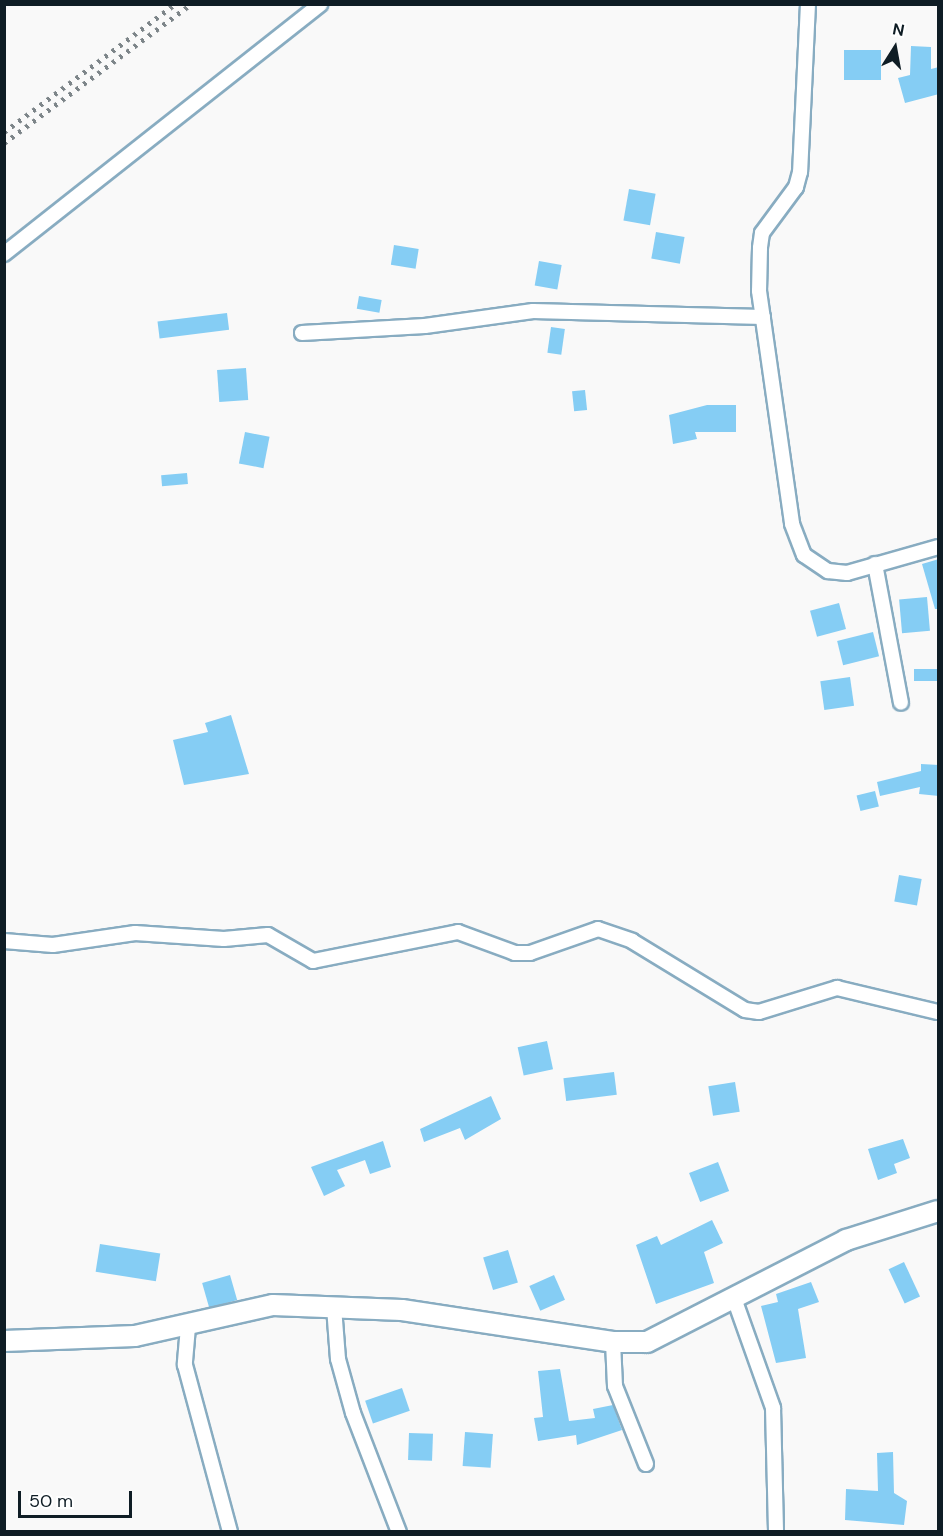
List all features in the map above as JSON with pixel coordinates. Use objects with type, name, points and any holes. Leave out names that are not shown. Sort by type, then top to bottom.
[{"type":"street","points":[[4,254],[320,4]]},
{"type":"street","points":[[808,4],[802,156],[796,187],[762,232],[763,317],[798,545],[828,571],[848,573],[939,547]]},
{"type":"street","points":[[302,333],[425,326],[533,311],[763,317]]},
{"type":"street","points":[[875,564],[901,703]]},
{"type":"street","points":[[4,941],[53,945],[135,933],[224,939],[268,935],[313,960],[458,932],[514,953],[530,953],[598,929],[632,940],[745,1010],[759,1012],[837,988],[939,1012]]},
{"type":"street","points":[[4,1341],[135,1336],[188,1327],[273,1305],[470,1317],[612,1342],[647,1342],[735,1301],[846,1240],[939,1212]]},
{"type":"street","points":[[735,1301],[773,1408],[776,1532]]},
{"type":"street","points":[[334,1307],[338,1359],[353,1413],[399,1532]]},
{"type":"street","points":[[188,1327],[185,1365],[230,1532]]},
{"type":"street","points":[[612,1342],[615,1386],[646,1464]]},
{"type":"building","points":[[911,46],[931,47],[931,69],[939,67],[939,94],[905,103],[898,78],[910,75]]},
{"type":"building","points":[[844,50],[881,50],[881,80],[844,80]]},
{"type":"building","points":[[629,189],[656,194],[650,225],[623,221]]},
{"type":"building","points":[[656,232],[685,237],[680,264],[651,259]]},
{"type":"building","points":[[394,245],[419,249],[416,269],[391,265]]},
{"type":"building","points":[[539,261],[562,265],[557,290],[535,286]]},
{"type":"building","points":[[359,296],[382,300],[379,313],[357,309]]},
{"type":"building","points":[[227,313],[229,330],[160,338],[158,322]]},
{"type":"building","points":[[551,327],[565,329],[561,355],[547,353]]},
{"type":"building","points":[[246,368],[248,400],[219,402],[217,370]]},
{"type":"building","points":[[585,390],[587,410],[574,411],[572,391]]},
{"type":"building","points":[[707,405],[736,405],[736,432],[695,432],[697,439],[673,444],[669,415]]},
{"type":"building","points":[[245,432],[270,437],[263,468],[239,463]]},
{"type":"building","points":[[187,473],[188,484],[162,486],[161,475]]},
{"type":"building","points":[[939,559],[939,609],[935,609],[922,564]]},
{"type":"building","points":[[927,597],[930,631],[902,633],[899,599]]},
{"type":"building","points":[[839,603],[846,629],[817,637],[810,611]]},
{"type":"building","points":[[873,632],[879,656],[843,665],[837,641]]},
{"type":"building","points":[[914,669],[938,669],[938,681],[914,681]]},
{"type":"building","points":[[850,677],[854,706],[824,710],[820,681]]},
{"type":"building","points":[[231,715],[249,774],[184,785],[173,740],[208,732],[205,723]]},
{"type":"building","points":[[921,764],[939,765],[939,796],[919,794],[920,787],[880,796],[877,782],[921,771]]},
{"type":"building","points":[[875,791],[879,807],[860,811],[857,796]]},
{"type":"building","points":[[899,875],[922,879],[917,906],[894,902]]},
{"type":"building","points":[[547,1041],[553,1069],[524,1076],[518,1047]]},
{"type":"building","points":[[614,1072],[617,1095],[566,1101],[563,1078]]},
{"type":"building","points":[[735,1082],[740,1112],[713,1116],[708,1086]]},
{"type":"building","points":[[491,1096],[501,1119],[465,1140],[460,1128],[424,1142],[420,1129]]},
{"type":"building","points":[[903,1139],[910,1158],[894,1164],[897,1173],[878,1180],[868,1149]]},
{"type":"building","points":[[383,1141],[391,1167],[370,1174],[365,1160],[337,1170],[345,1186],[324,1196],[311,1167]]},
{"type":"building","points":[[718,1162],[729,1191],[700,1202],[689,1173]]},
{"type":"building","points":[[712,1220],[723,1243],[704,1252],[714,1283],[656,1304],[636,1245],[657,1236],[661,1245]]},
{"type":"building","points":[[100,1244],[160,1254],[156,1281],[96,1272]]},
{"type":"building","points":[[508,1250],[518,1283],[493,1290],[483,1258]]},
{"type":"building","points":[[904,1262],[920,1296],[905,1304],[889,1269]]},
{"type":"building","points":[[230,1275],[237,1300],[209,1308],[202,1283]]},
{"type":"building","points":[[554,1275],[565,1300],[540,1311],[529,1286]]},
{"type":"building","points":[[811,1282],[819,1302],[798,1309],[806,1358],[776,1363],[761,1306],[778,1302],[776,1294]]},
{"type":"building","points":[[560,1369],[569,1421],[595,1418],[593,1409],[613,1405],[622,1430],[577,1445],[576,1435],[538,1441],[534,1418],[543,1417],[538,1371]]},
{"type":"building","points":[[402,1388],[410,1411],[373,1423],[365,1401]]},
{"type":"building","points":[[465,1432],[493,1434],[491,1468],[463,1466]]},
{"type":"building","points":[[409,1433],[433,1434],[432,1461],[408,1460]]},
{"type":"building","points":[[893,1452],[894,1493],[907,1501],[904,1525],[845,1520],[846,1489],[878,1491],[877,1453]]},
{"type":"railway","points":[[4,132],[175,4]]},
{"type":"railway","points":[[4,143],[191,4]]}]
